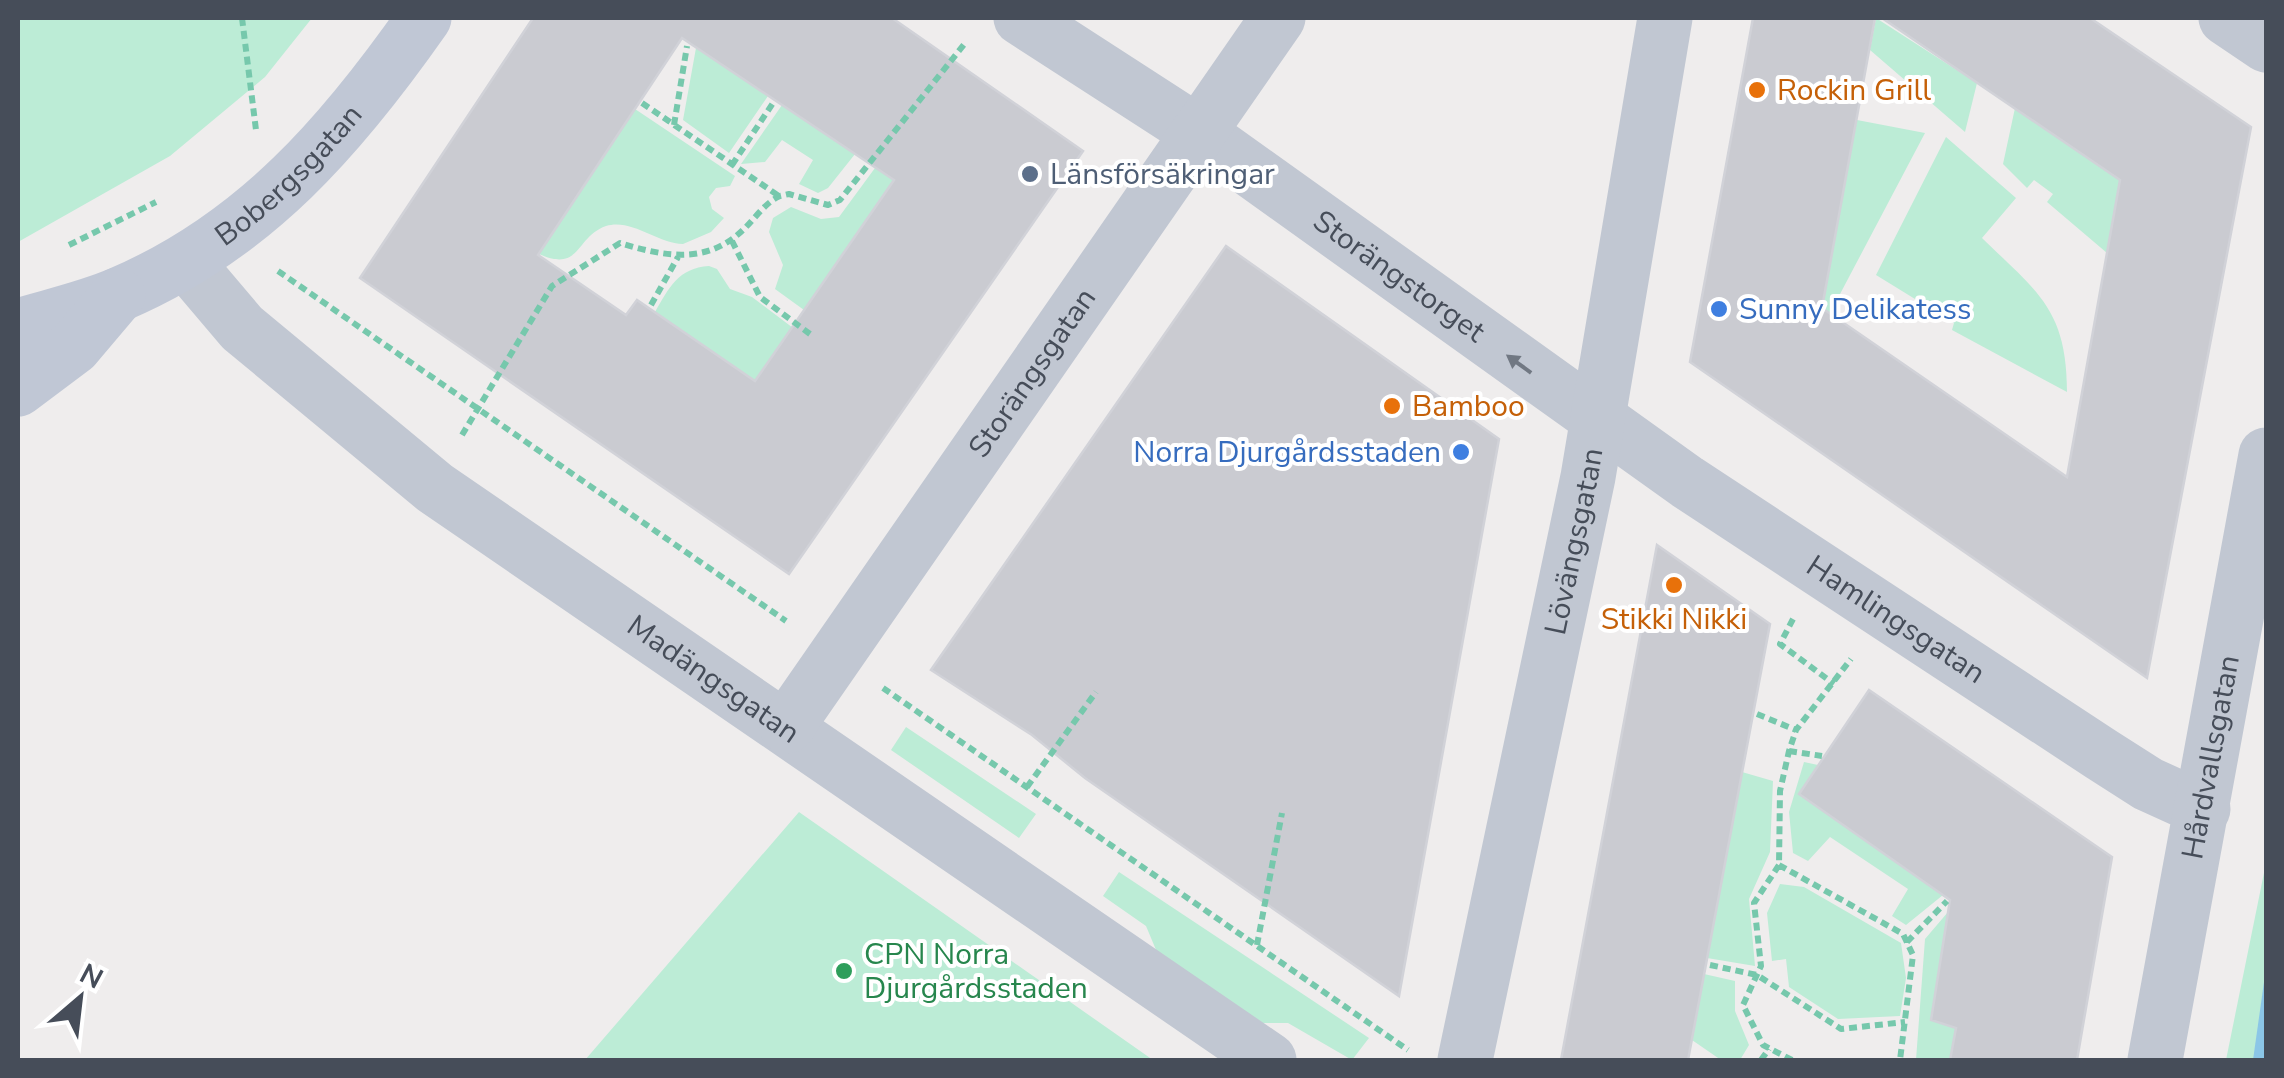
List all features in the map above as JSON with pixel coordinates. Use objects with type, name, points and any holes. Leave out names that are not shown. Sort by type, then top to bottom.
[{"type":"street","name":"Bobergsgatan","points":[[18,326],[118,295],[186,262],[286,186],[363,98],[424,18]]},
{"type":"street","name":"Storängsgatan","points":[[787,726],[1278,18]]},
{"type":"street","name":"Lövängsgatan","points":[[1465,1060],[1598,420],[1665,18]]},
{"type":"street","points":[[2226,18],[2266,45]]},
{"type":"street","name":"Storängstorget","points":[[997,25],[1199,133],[1598,420]]},
{"type":"street","name":"Madängsgatan","points":[[186,262],[242,328],[436,488],[1269,1060]]},
{"type":"street","name":"Bobergsgatan","points":[[18,389],[74,347],[118,295]]},
{"type":"street","name":"Hamlingsgatan","points":[[1598,420],[2100,754],[2148,784],[2203,808]]},
{"type":"street","name":"Hårdvallsgatan","points":[[2155,1060],[2266,454]]},
{"type":"path","points":[[242,18],[257,134]]},
{"type":"path","points":[[436,488],[476,408],[552,286],[620,243],[678,257],[732,241],[780,196],[789,194],[828,206],[840,200],[997,25]]},
{"type":"path","points":[[674,124],[688,46]]},
{"type":"path","points":[[642,103],[780,196]]},
{"type":"path","points":[[732,165],[773,103]]},
{"type":"path","points":[[64,247],[168,196]]},
{"type":"path","points":[[732,241],[760,296],[810,334]]},
{"type":"path","points":[[650,305],[678,257]]},
{"type":"path","points":[[1793,618],[1780,644],[1834,684]]},
{"type":"path","points":[[1792,1060],[1762,1046],[1742,1005],[1762,966],[1754,903],[1780,865],[1780,791],[1796,730],[1852,658]]},
{"type":"path","points":[[1026,786],[1096,692]]},
{"type":"path","points":[[1756,714],[1796,730]]},
{"type":"path","points":[[1789,751],[1822,756]]},
{"type":"path","points":[[1257,945],[1282,812]]},
{"type":"path","points":[[1780,865],[1903,934],[1913,955],[1900,1060]]},
{"type":"path","points":[[1907,942],[1947,902]]},
{"type":"path","points":[[1710,965],[1757,974],[1841,1029],[1905,1022]]},
{"type":"path","points":[[1761,1060],[1769,1049]]},
{"type":"green space","points":[[18,18],[312,18],[265,77],[170,156],[18,242]]},
{"type":"green space","points":[[1876,18],[1977,83],[1965,132],[1870,50]]},
{"type":"green space","points":[[696,48],[768,96],[729,153],[683,120]]},
{"type":"green space","points":[[782,105],[855,154],[828,188],[818,193],[799,184],[813,160],[782,140],[765,162],[741,164]]},
{"type":"green space","points":[[2015,108],[2120,180],[2107,253],[2047,202],[2053,194],[2034,180],[2027,188],[2003,164]]},
{"type":"green space","points":[[635,109],[735,176],[730,186],[716,188],[709,197],[712,209],[724,218],[711,232],[683,244],[615,224],[596,231],[563,259],[539,254]]},
{"type":"green space","points":[[1857,120],[1925,133],[1830,313],[1822,308]]},
{"type":"green space","points":[[1946,137],[2016,198],[1982,238],[2045,303],[2061,340],[2067,392],[1952,330],[1954,323],[1876,275]]},
{"type":"green space","points":[[875,168],[898,173],[915,185],[841,257],[804,310],[775,289],[783,265],[769,232],[773,218],[791,207],[821,219],[839,217]]},
{"type":"green space","points":[[709,266],[717,269],[730,289],[752,297],[809,340],[762,408],[700,343],[655,312],[682,275]]},
{"type":"green space","points":[[906,727],[1036,814],[1019,838],[891,750]]},
{"type":"green space","points":[[1804,762],[1818,765],[1799,794],[1943,895],[1906,925],[1892,916],[1908,889],[1830,837],[1808,861],[1793,853],[1789,812]]},
{"type":"green space","points":[[1742,772],[1773,781],[1770,852],[1749,899],[1755,966],[1707,958]]},
{"type":"green space","name":"CPN Norra Djurgårdsstaden","points":[[799,812],[1153,1060],[585,1060]]},
{"type":"green space","points":[[2266,863],[2266,1060],[2226,1060]]},
{"type":"green space","points":[[1119,872],[1369,1038],[1352,1060],[1288,1023],[1260,1023],[1159,957],[1146,926],[1103,896]]},
{"type":"green space","points":[[1780,884],[1804,887],[1901,943],[1906,978],[1900,1016],[1838,1019],[1789,987],[1786,959],[1772,961],[1767,913]]},
{"type":"green space","points":[[1948,912],[1931,1020],[1956,1028],[1950,1060],[1916,1060],[1925,939]]},
{"type":"green space","points":[[1704,974],[1735,981],[1735,1011],[1749,1045],[1740,1060],[1721,1060],[1692,1040]]},
{"type":"water","points":[[2266,968],[2266,1060],[2253,1060]]},
{"type":"building","points":[[533,18],[892,18],[1083,151],[789,574],[360,278]],"holes":[[[682,38],[894,180],[755,381],[637,300],[626,315],[538,255]]]},
{"type":"building","points":[[1753,18],[1875,18],[1822,308],[2067,477],[2120,180],[1882,18],[2090,18],[2251,127],[2147,678],[1690,362]]},
{"type":"building","points":[[1226,246],[1499,439],[1399,996],[1085,778],[1032,735],[931,670]]},
{"type":"building","points":[[1657,545],[1770,624],[1688,1060],[1561,1060]]},
{"type":"building","points":[[1869,690],[2112,857],[2077,1060],[1950,1060],[1956,1028],[1931,1020],[1950,900],[1799,794]]},
{"type":"place","name":"Rockin Grill","points":[[1757,90]]},
{"type":"place","name":"Länsförsäkringar","points":[[1030,174]]},
{"type":"place","name":"Sunny Delikatess","points":[[1719,309]]},
{"type":"place","name":"Bamboo","points":[[1392,406]]},
{"type":"place","name":"Norra Djurgårdsstaden","points":[[1461,452]]},
{"type":"place","name":"Stikki Nikki","points":[[1674,585]]},
{"type":"place","name":"CPN Norra Djurgårdsstaden","points":[[844,971]]}]
